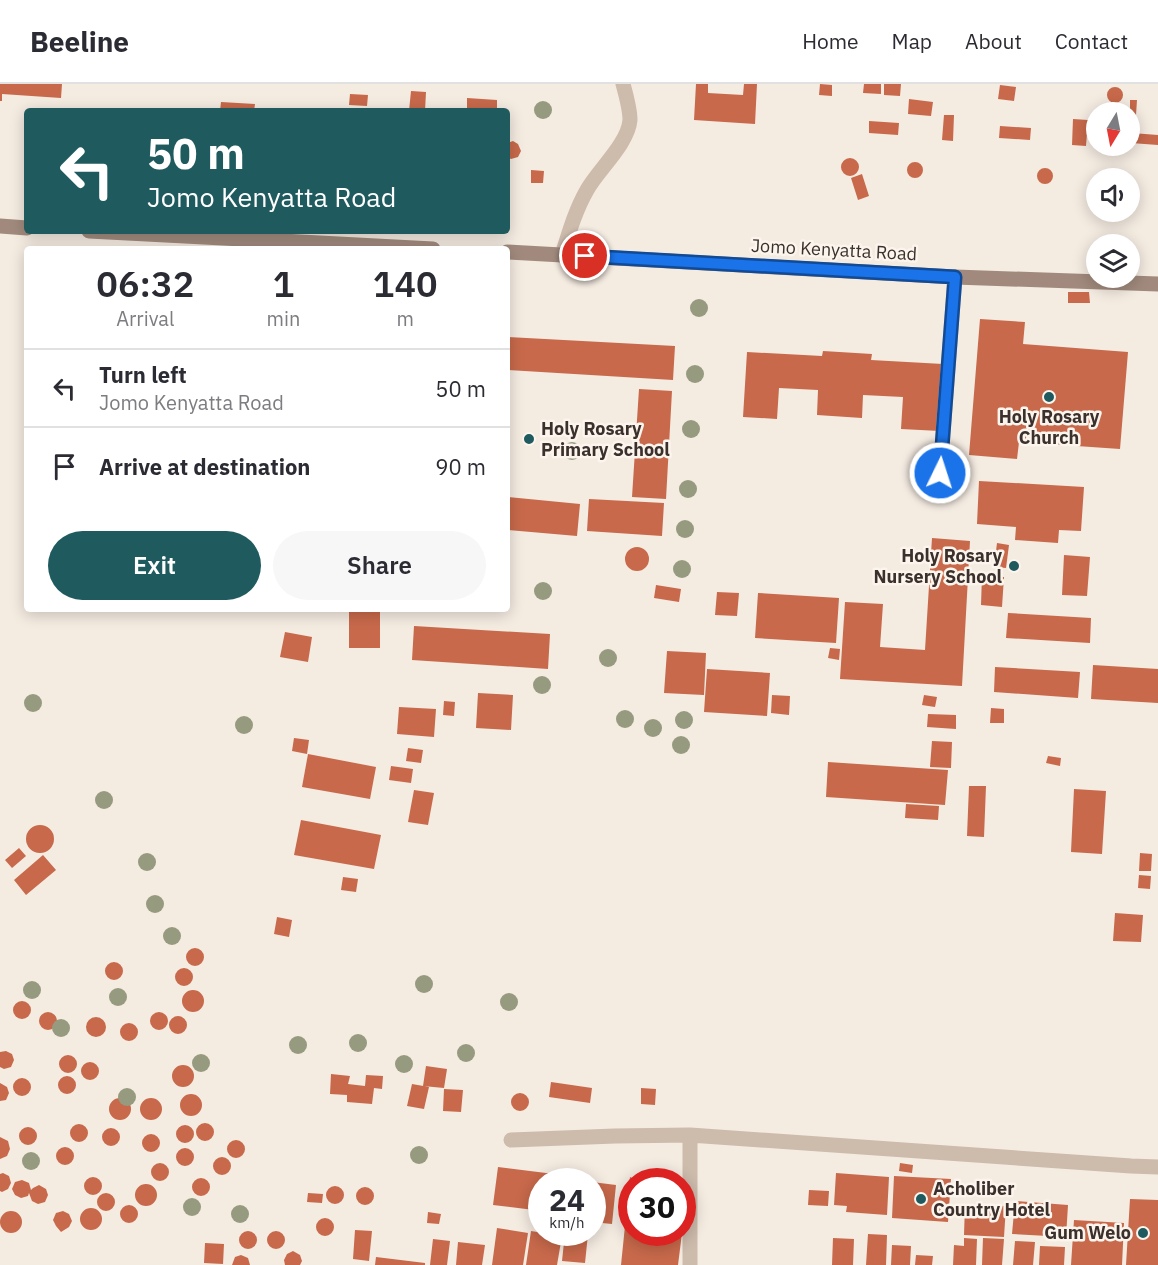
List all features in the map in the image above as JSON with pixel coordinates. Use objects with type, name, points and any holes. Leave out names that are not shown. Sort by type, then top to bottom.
[{"type":"main road","points":[[0,226],[24,228]]},
{"type":"main road","points":[[146,234],[376,246]]},
{"type":"main road","name":"Jomo Kenyatta Road","points":[[510,252],[955,277],[1158,284]]},
{"type":"street","points":[[562,255],[576,211],[588,188],[627,131],[630,119],[623,84]]},
{"type":"street","points":[[940,473],[955,277]]},
{"type":"street","points":[[511,1140],[690,1135],[1158,1167]]},
{"type":"street","points":[[690,1135],[690,1265]]},
{"type":"building","points":[[0,84],[62,84],[61,98],[2,94],[2,101],[0,101]]},
{"type":"building","points":[[696,84],[708,84],[708,93],[743,95],[744,84],[757,84],[755,124],[694,120]]},
{"type":"building","points":[[820,84],[832,85],[832,96],[819,95]]},
{"type":"building","points":[[864,84],[881,84],[881,94],[863,93]]},
{"type":"building","points":[[884,84],[901,84],[900,96],[884,95]]},
{"type":"building","points":[[1000,85],[1016,87],[1014,101],[998,99]]},
{"type":"building","points":[[1112,87],[1118,87],[1123,92],[1123,98],[1120,102],[1110,102],[1107,98],[1107,92]]},
{"type":"building","points":[[411,91],[426,92],[425,108],[409,108]]},
{"type":"building","points":[[350,94],[368,95],[367,106],[349,105]]},
{"type":"building","points":[[467,98],[497,100],[497,108],[467,108]]},
{"type":"building","points":[[909,99],[933,102],[931,116],[908,114]]},
{"type":"building","points":[[221,102],[255,104],[254,108],[220,108]]},
{"type":"building","points":[[944,115],[954,115],[953,141],[942,140]]},
{"type":"building","points":[[1073,119],[1086,120],[1086,146],[1072,145]]},
{"type":"building","points":[[869,121],[899,123],[898,135],[869,133]]},
{"type":"building","points":[[1000,126],[1031,128],[1030,140],[999,138]]},
{"type":"building","points":[[1140,134],[1158,135],[1158,145],[1140,144]]},
{"type":"building","points":[[510,142],[518,144],[521,151],[518,157],[511,159],[510,158]]},
{"type":"building","points":[[846,158],[854,158],[859,163],[857,174],[846,176],[841,171],[841,163]]},
{"type":"building","points":[[912,162],[918,162],[923,170],[921,176],[912,178],[907,173],[907,167]]},
{"type":"building","points":[[1042,168],[1048,168],[1053,176],[1051,182],[1042,184],[1037,179],[1037,173]]},
{"type":"building","points":[[531,170],[544,171],[543,183],[531,183]]},
{"type":"building","points":[[862,174],[869,196],[858,200],[851,178]]},
{"type":"building","points":[[1068,292],[1089,292],[1090,303],[1068,303]]},
{"type":"building","name":"Holy Rosary Church","points":[[980,319],[1025,322],[1023,344],[1128,352],[1120,449],[1019,442],[1017,459],[969,455]]},
{"type":"building","points":[[510,337],[675,346],[673,380],[510,370]]},
{"type":"building","points":[[823,351],[872,354],[871,360],[943,364],[940,431],[901,429],[903,397],[863,395],[862,418],[817,415],[818,390],[779,388],[777,419],[743,417],[747,352],[822,356]]},
{"type":"building","points":[[639,389],[672,391],[666,499],[632,497]]},
{"type":"building","points":[[979,481],[1084,487],[1081,531],[1059,530],[1058,543],[1015,540],[1016,527],[977,524]]},
{"type":"building","points":[[510,497],[580,504],[577,536],[510,530]]},
{"type":"building","points":[[589,499],[664,503],[662,536],[587,531]]},
{"type":"building","points":[[932,538],[970,541],[962,686],[840,679],[845,602],[883,604],[880,647],[925,650]]},
{"type":"building","points":[[997,543],[1009,545],[1006,568],[994,567]]},
{"type":"building","points":[[637,547],[645,551],[649,559],[645,567],[637,571],[629,567],[625,559],[629,551]]},
{"type":"building","points":[[1064,555],[1090,557],[1087,596],[1062,595]]},
{"type":"building","points":[[982,575],[1004,577],[1002,607],[981,605]]},
{"type":"building","points":[[656,585],[681,589],[679,602],[654,598]]},
{"type":"building","points":[[717,592],[739,593],[737,616],[715,615]]},
{"type":"building","points":[[758,593],[839,598],[836,643],[755,638]]},
{"type":"building","points":[[349,612],[380,612],[380,648],[349,648]]},
{"type":"building","points":[[1008,613],[1091,618],[1090,643],[1006,638]]},
{"type":"building","points":[[414,626],[550,634],[548,669],[412,660]]},
{"type":"building","points":[[285,632],[312,637],[308,662],[280,657]]},
{"type":"building","points":[[830,648],[840,649],[839,660],[828,658]]},
{"type":"building","points":[[667,651],[706,653],[704,695],[664,693]]},
{"type":"building","points":[[1093,665],[1158,669],[1158,703],[1091,699]]},
{"type":"building","points":[[995,667],[1080,672],[1078,698],[994,692]]},
{"type":"building","points":[[707,669],[770,673],[767,716],[704,712]]},
{"type":"building","points":[[478,693],[513,695],[511,730],[476,728]]},
{"type":"building","points":[[772,695],[790,696],[789,715],[771,713]]},
{"type":"building","points":[[924,695],[937,697],[935,707],[922,705]]},
{"type":"building","points":[[444,701],[455,702],[454,716],[443,715]]},
{"type":"building","points":[[399,707],[436,709],[434,737],[397,734]]},
{"type":"building","points":[[991,708],[1004,709],[1004,723],[990,723]]},
{"type":"building","points":[[928,714],[956,715],[956,729],[927,727]]},
{"type":"building","points":[[294,738],[309,740],[307,754],[292,751]]},
{"type":"building","points":[[932,741],[952,742],[951,768],[930,767]]},
{"type":"building","points":[[408,748],[423,750],[421,763],[406,761]]},
{"type":"building","points":[[308,754],[376,767],[370,799],[302,787]]},
{"type":"building","points":[[1048,756],[1061,758],[1060,766],[1046,763]]},
{"type":"building","points":[[828,762],[948,770],[945,805],[826,797]]},
{"type":"building","points":[[391,766],[413,769],[411,783],[389,780]]},
{"type":"building","points":[[969,786],[986,786],[984,837],[967,836]]},
{"type":"building","points":[[1074,789],[1106,791],[1102,854],[1071,852]]},
{"type":"building","points":[[414,790],[434,793],[428,825],[408,822]]},
{"type":"building","points":[[906,804],[939,806],[938,820],[905,818]]},
{"type":"building","points":[[301,820],[381,835],[374,869],[294,855]]},
{"type":"building","points":[[40,825],[50,829],[54,839],[50,849],[40,853],[30,849],[26,839],[30,829]]},
{"type":"building","points":[[19,848],[26,856],[12,868],[5,860]]},
{"type":"building","points":[[1140,853],[1152,854],[1151,871],[1139,871]]},
{"type":"building","points":[[43,855],[56,870],[26,895],[14,880]]},
{"type":"building","points":[[1139,875],[1151,876],[1150,889],[1138,888]]},
{"type":"building","points":[[343,877],[358,879],[356,892],[341,890]]},
{"type":"building","points":[[1115,913],[1143,915],[1141,942],[1113,941]]},
{"type":"building","points":[[277,917],[292,920],[289,937],[274,934]]},
{"type":"building","points":[[195,948],[201,951],[204,957],[201,963],[195,966],[189,963],[186,957],[189,951]]},
{"type":"building","points":[[114,962],[120,965],[123,971],[120,977],[114,980],[108,977],[105,971],[108,965]]},
{"type":"building","points":[[184,968],[190,971],[193,977],[190,983],[184,986],[178,983],[175,977],[178,971]]},
{"type":"building","points":[[193,990],[203,997],[204,1001],[197,1011],[193,1012],[183,1005],[182,1001],[189,991]]},
{"type":"building","points":[[22,1001],[28,1004],[31,1010],[28,1016],[22,1019],[16,1016],[13,1010],[16,1004]]},
{"type":"building","points":[[48,1012],[54,1015],[57,1021],[54,1027],[48,1030],[42,1027],[39,1021],[42,1015]]},
{"type":"building","points":[[159,1012],[165,1015],[168,1021],[165,1027],[159,1030],[153,1027],[150,1021],[153,1015]]},
{"type":"building","points":[[178,1016],[184,1019],[187,1025],[184,1031],[178,1034],[172,1031],[169,1025],[172,1019]]},
{"type":"building","points":[[92,1017],[100,1017],[106,1023],[106,1031],[100,1037],[92,1037],[86,1031],[86,1023]]},
{"type":"building","points":[[129,1023],[135,1026],[138,1032],[135,1038],[129,1041],[123,1038],[120,1032],[123,1026]]},
{"type":"building","points":[[6,1051],[12,1054],[14,1060],[11,1067],[4,1069],[0,1067],[0,1052]]},
{"type":"building","points":[[68,1055],[74,1058],[77,1064],[74,1070],[68,1073],[62,1070],[59,1064],[62,1058]]},
{"type":"building","points":[[90,1062],[96,1065],[99,1071],[96,1077],[90,1080],[84,1077],[81,1071],[84,1065]]},
{"type":"building","points":[[183,1065],[193,1072],[194,1076],[187,1086],[183,1087],[173,1080],[172,1076],[179,1066]]},
{"type":"building","points":[[426,1066],[447,1069],[444,1088],[423,1086]]},
{"type":"building","points":[[331,1074],[350,1076],[348,1084],[365,1086],[366,1075],[383,1076],[382,1089],[374,1088],[372,1104],[347,1102],[347,1095],[330,1094]]},
{"type":"building","points":[[67,1076],[73,1079],[76,1085],[73,1091],[67,1094],[61,1091],[58,1085],[61,1079]]},
{"type":"building","points":[[22,1078],[28,1081],[31,1087],[28,1093],[22,1096],[16,1093],[13,1087],[16,1081]]},
{"type":"building","points":[[551,1082],[592,1088],[590,1103],[549,1097]]},
{"type":"building","points":[[0,1083],[7,1087],[9,1093],[6,1100],[0,1101]]},
{"type":"building","points":[[412,1084],[429,1087],[424,1109],[407,1106]]},
{"type":"building","points":[[641,1088],[656,1089],[655,1105],[641,1104]]},
{"type":"building","points":[[444,1089],[463,1090],[461,1112],[443,1111]]},
{"type":"building","points":[[520,1093],[526,1096],[529,1102],[526,1108],[520,1111],[514,1108],[511,1102],[514,1096]]},
{"type":"building","points":[[191,1094],[201,1101],[202,1105],[195,1115],[191,1116],[181,1109],[180,1105],[187,1095]]},
{"type":"building","points":[[120,1098],[130,1105],[131,1109],[124,1119],[120,1120],[110,1113],[109,1109],[116,1099]]},
{"type":"building","points":[[151,1098],[159,1101],[162,1109],[159,1117],[151,1120],[143,1117],[140,1109],[143,1101]]},
{"type":"building","points":[[205,1123],[211,1126],[214,1132],[211,1138],[205,1141],[199,1138],[196,1132],[199,1126]]},
{"type":"building","points":[[79,1124],[85,1127],[88,1133],[85,1139],[79,1142],[73,1139],[70,1133],[73,1127]]},
{"type":"building","points":[[185,1125],[191,1128],[194,1134],[191,1140],[185,1143],[179,1140],[176,1134],[179,1128]]},
{"type":"building","points":[[28,1127],[34,1130],[37,1136],[34,1142],[28,1145],[22,1142],[19,1136],[22,1130]]},
{"type":"building","points":[[111,1128],[117,1131],[120,1137],[117,1143],[111,1146],[105,1143],[102,1137],[105,1131]]},
{"type":"building","points":[[151,1134],[157,1137],[160,1143],[157,1149],[151,1152],[145,1149],[142,1143],[145,1137]]},
{"type":"building","points":[[0,1137],[8,1141],[10,1149],[7,1156],[0,1159]]},
{"type":"building","points":[[236,1140],[242,1143],[245,1149],[242,1155],[236,1158],[230,1155],[227,1149],[230,1143]]},
{"type":"building","points":[[65,1147],[71,1150],[74,1156],[71,1162],[65,1165],[59,1162],[56,1156],[59,1150]]},
{"type":"building","points":[[185,1148],[191,1151],[194,1157],[191,1163],[185,1166],[179,1163],[176,1157],[179,1151]]},
{"type":"building","points":[[222,1157],[228,1160],[231,1166],[228,1172],[222,1175],[216,1172],[213,1166],[216,1160]]},
{"type":"building","points":[[160,1163],[166,1166],[169,1172],[166,1178],[160,1181],[154,1178],[151,1172],[154,1166]]},
{"type":"building","points":[[900,1163],[913,1165],[912,1173],[899,1171]]},
{"type":"building","points":[[498,1167],[528,1171],[528,1209],[493,1205]]},
{"type":"building","points":[[836,1173],[889,1177],[887,1215],[846,1212],[847,1206],[834,1205]]},
{"type":"building","points":[[0,1174],[9,1176],[11,1183],[8,1189],[2,1192],[0,1191]]},
{"type":"building","name":"Acholiber Country Hotel","points":[[894,1176],[951,1179],[948,1222],[892,1218]]},
{"type":"building","points":[[93,1177],[99,1180],[102,1186],[99,1192],[93,1195],[87,1192],[84,1186],[87,1180]]},
{"type":"building","points":[[201,1178],[207,1181],[210,1187],[207,1193],[201,1196],[195,1193],[192,1187],[195,1181]]},
{"type":"building","points":[[22,1180],[29,1183],[31,1190],[39,1185],[46,1189],[48,1195],[45,1202],[38,1204],[32,1201],[29,1193],[28,1196],[21,1198],[15,1195],[12,1189],[15,1182]]},
{"type":"building","points":[[146,1184],[156,1191],[157,1195],[150,1205],[146,1206],[136,1199],[135,1195],[142,1185]]},
{"type":"building","points":[[606,1184],[616,1185],[612,1224],[606,1223]]},
{"type":"building","points":[[335,1186],[341,1189],[344,1195],[341,1201],[335,1204],[329,1201],[326,1195],[329,1189]]},
{"type":"building","points":[[365,1187],[371,1190],[374,1196],[371,1202],[365,1205],[359,1202],[356,1196],[359,1190]]},
{"type":"building","points":[[809,1190],[829,1191],[828,1206],[808,1205]]},
{"type":"building","points":[[106,1193],[112,1196],[115,1202],[112,1208],[106,1211],[100,1208],[97,1202],[100,1196]]},
{"type":"building","points":[[308,1193],[323,1194],[322,1203],[307,1202]]},
{"type":"building","name":"Gum Welo","points":[[1130,1199],[1158,1200],[1158,1265],[1126,1265]]},
{"type":"building","points":[[1015,1201],[1068,1205],[1066,1237],[1012,1234]]},
{"type":"building","points":[[965,1204],[1006,1206],[1004,1237],[964,1235]]},
{"type":"building","points":[[129,1205],[135,1208],[138,1214],[135,1220],[129,1223],[123,1220],[120,1214],[123,1208]]},
{"type":"building","points":[[91,1208],[101,1215],[102,1219],[95,1229],[91,1230],[81,1223],[80,1219],[87,1209]]},
{"type":"building","points":[[11,1211],[21,1218],[22,1222],[15,1232],[11,1233],[1,1226],[0,1222],[7,1212]]},
{"type":"building","points":[[63,1211],[69,1214],[72,1221],[69,1227],[61,1232],[53,1220],[56,1213]]},
{"type":"building","points":[[428,1212],[441,1214],[439,1224],[427,1223]]},
{"type":"building","points":[[325,1218],[331,1221],[334,1227],[331,1233],[325,1236],[319,1233],[316,1227],[319,1221]]},
{"type":"building","points":[[1074,1220],[1124,1223],[1122,1265],[1071,1265]]},
{"type":"building","points":[[497,1228],[528,1233],[523,1265],[492,1265]]},
{"type":"building","points":[[355,1230],[372,1231],[369,1261],[353,1259]]},
{"type":"building","points":[[248,1231],[254,1234],[257,1240],[254,1246],[248,1249],[242,1246],[239,1240],[242,1234]]},
{"type":"building","points":[[276,1231],[282,1234],[285,1240],[282,1246],[276,1249],[270,1246],[267,1240],[270,1234]]},
{"type":"building","points":[[868,1234],[887,1235],[886,1265],[866,1265]]},
{"type":"building","points":[[833,1238],[854,1239],[853,1265],[832,1265]]},
{"type":"building","points":[[964,1238],[977,1239],[976,1265],[953,1265],[954,1245],[964,1246]]},
{"type":"building","points":[[983,1238],[1004,1239],[1002,1265],[982,1265]]},
{"type":"building","points":[[433,1239],[450,1241],[447,1265],[430,1265]]},
{"type":"building","points":[[1015,1241],[1035,1242],[1033,1265],[1013,1265]]},
{"type":"building","points":[[458,1242],[485,1245],[482,1265],[456,1265]]},
{"type":"building","points":[[205,1243],[224,1244],[223,1264],[204,1263]]},
{"type":"building","points":[[892,1245],[911,1246],[910,1265],[891,1265]]},
{"type":"building","points":[[529,1246],[560,1246],[557,1265],[526,1265]]},
{"type":"building","points":[[564,1246],[587,1246],[585,1263],[562,1261]]},
{"type":"building","points":[[623,1246],[680,1246],[678,1265],[621,1265]]},
{"type":"building","points":[[1040,1246],[1065,1247],[1064,1265],[1039,1265]]},
{"type":"building","points":[[293,1251],[300,1255],[302,1261],[300,1265],[285,1265],[284,1260],[287,1254]]},
{"type":"building","points":[[241,1255],[248,1258],[250,1265],[232,1265],[235,1257]]},
{"type":"building","points":[[916,1255],[933,1256],[932,1265],[915,1265]]},
{"type":"building","points":[[376,1257],[425,1263],[425,1265],[375,1265]]},
{"type":"place","name":"Holy Rosary Church","points":[[1049,397]]},
{"type":"place","name":"Holy Rosary Primary School","points":[[529,439]]},
{"type":"place","name":"Holy Rosary Nursery School","points":[[1014,566]]},
{"type":"place","name":"Acholiber Country Hotel","points":[[921,1199]]},
{"type":"place","name":"Gum Welo","points":[[1143,1233]]},
{"type":"route","points":[[585,256],[955,277],[940,473]]}]
